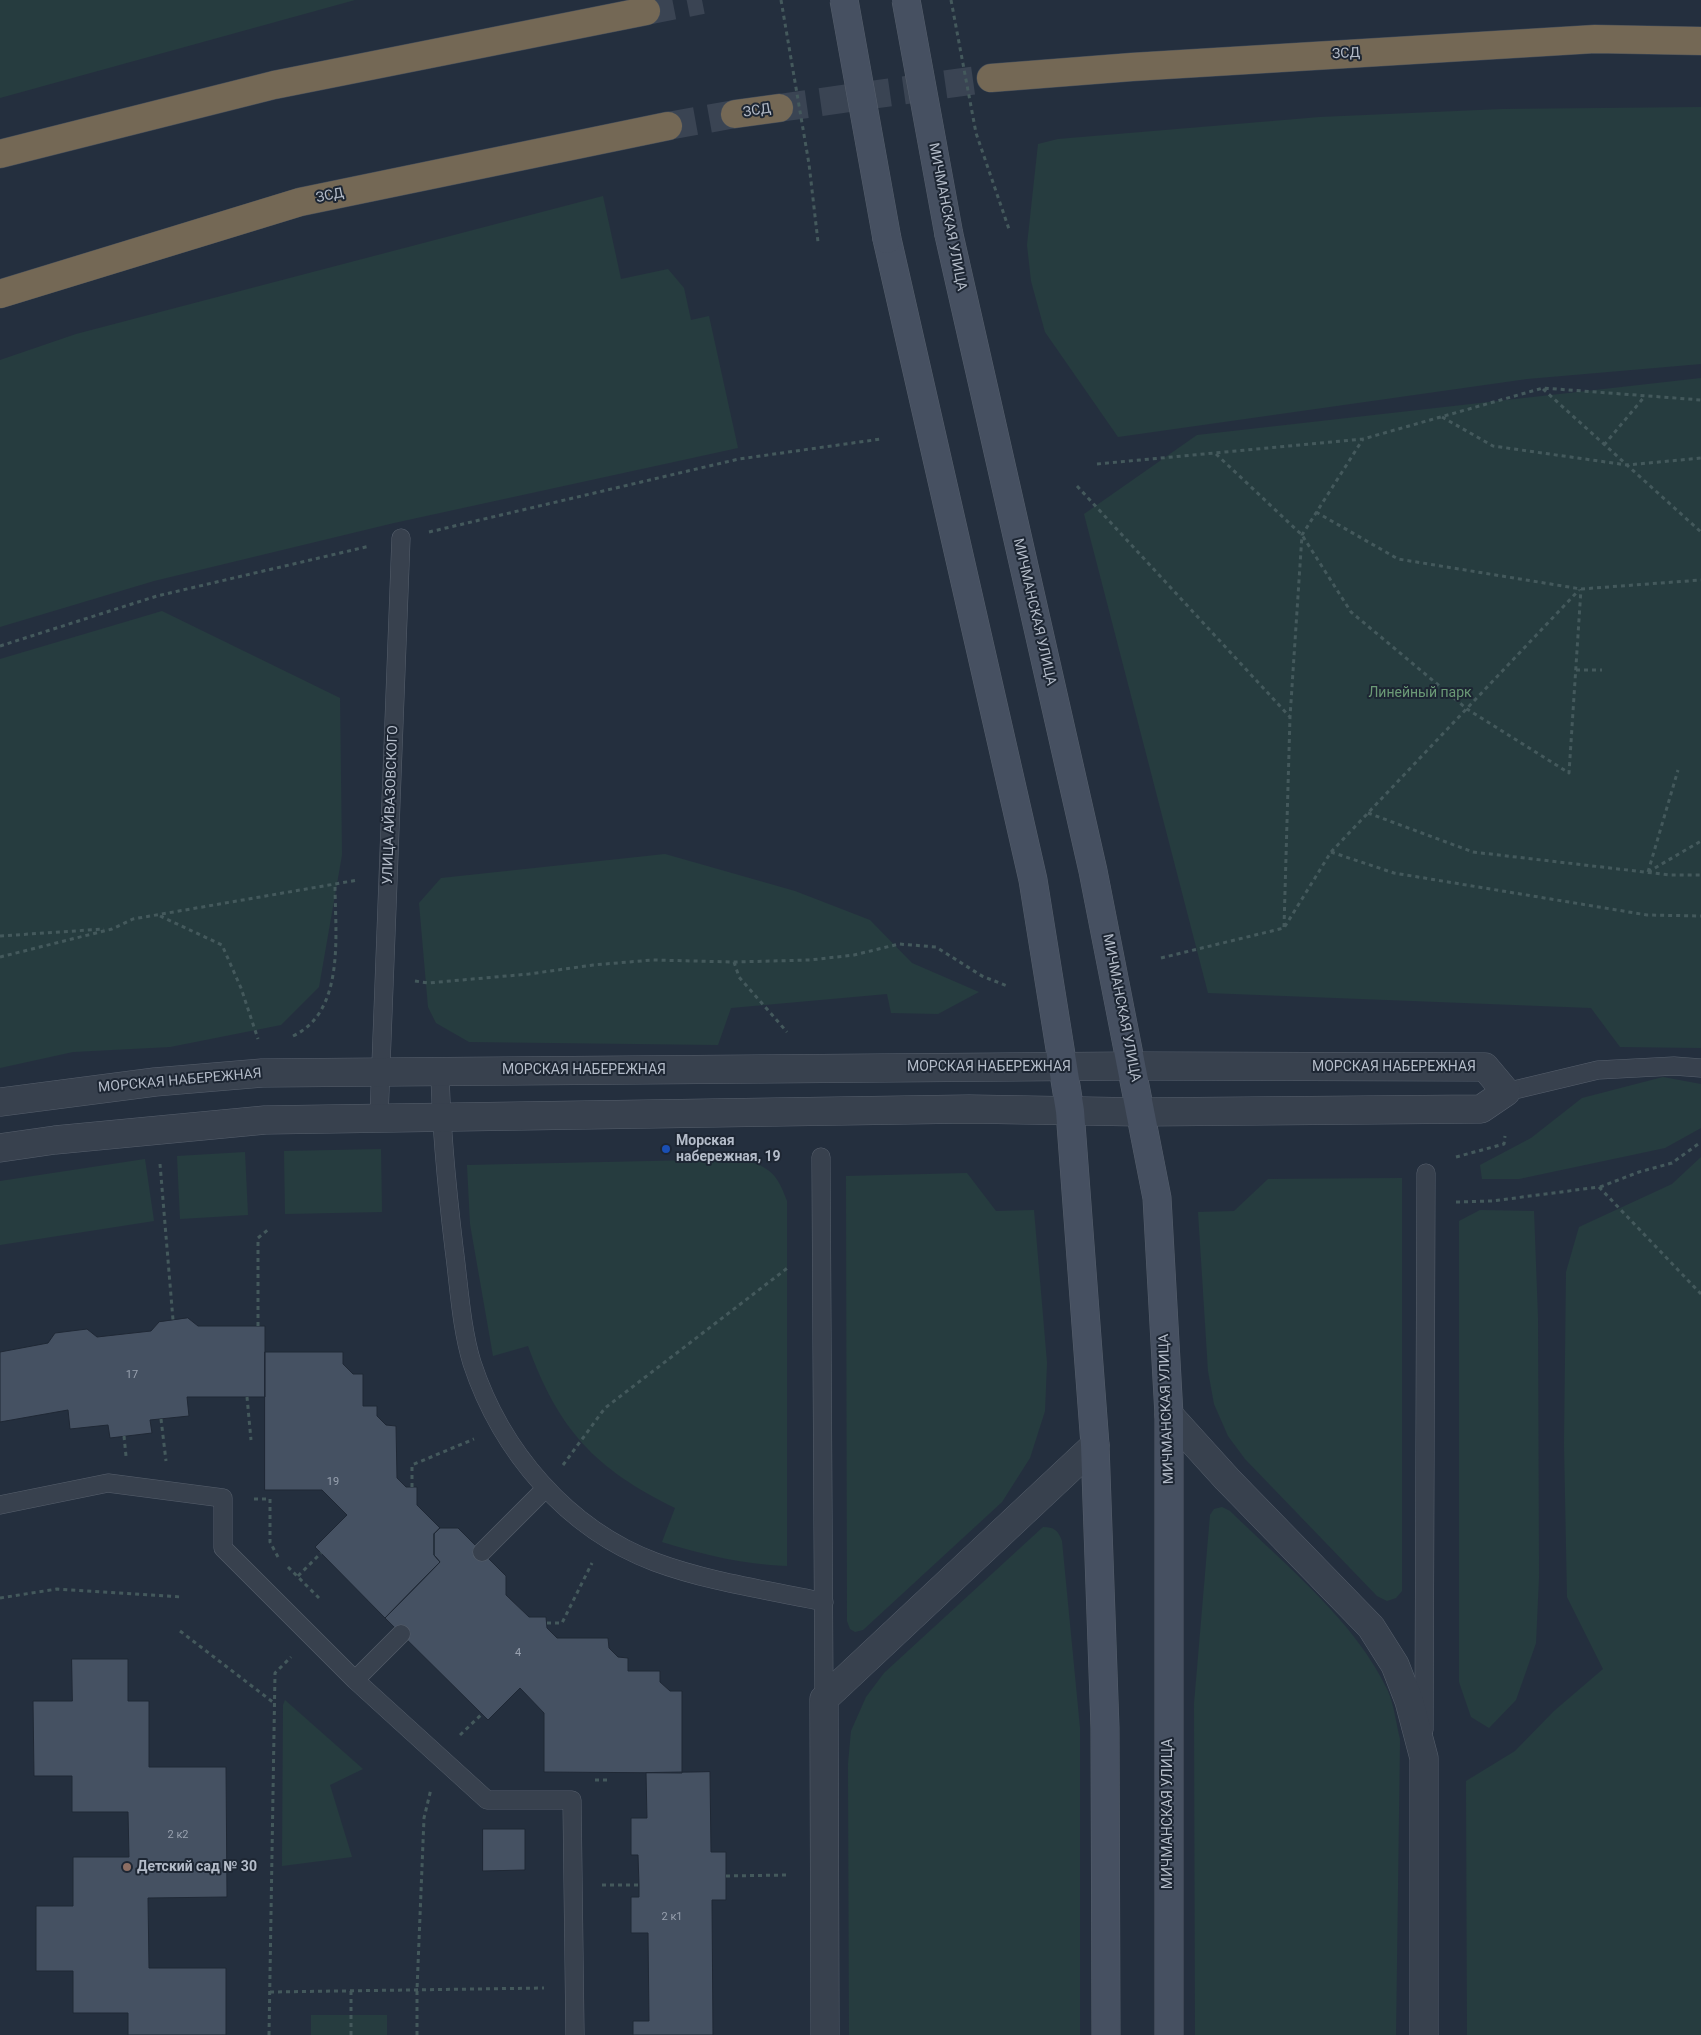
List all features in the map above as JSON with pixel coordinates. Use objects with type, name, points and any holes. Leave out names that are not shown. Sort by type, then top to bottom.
[{"type":"highway","points":[[0,154],[274,85],[646,11]]},
{"type":"highway","name":"ЗСД","points":[[991,78],[1132,66],[1585,40],[1701,41]]},
{"type":"highway","name":"ЗСД","points":[[734,114],[780,108]]},
{"type":"highway","name":"ЗСД","points":[[0,294],[300,202],[668,126]]},
{"type":"main road","points":[[844,0],[887,239],[1033,880],[1070,1111],[1095,1445],[1105,1728],[1106,2035]]},
{"type":"main road","name":"МИЧМАНСКАЯ УЛИЦА","points":[[906,0],[949,235],[1093,871],[1157,1198],[1169,1416],[1168,2035]]},
{"type":"street","name":"МОРСКАЯ НАБЕРЕЖНАЯ","points":[[0,1102],[155,1082],[252,1074],[1132,1066],[1485,1067],[1506,1092]]},
{"type":"street","points":[[0,1148],[157,1129],[264,1120],[969,1109],[1141,1112],[1481,1109],[1506,1092]]},
{"type":"street","points":[[1169,1416],[1227,1479],[1371,1627],[1395,1666],[1409,1701],[1424,1758],[1424,2035]]},
{"type":"street","points":[[825,2035],[824,1699],[1095,1445]]},
{"type":"lane","name":"УЛИЦА АЙВАЗОВСКОГО","points":[[379,1117],[401,538]]},
{"type":"lane","points":[[1506,1092],[1598,1070],[1674,1066],[1701,1068]]},
{"type":"lane","points":[[440,1071],[443,1156],[463,1316],[472,1362],[489,1406],[511,1446],[546,1488],[574,1515],[612,1541],[654,1561],[699,1575],[824,1602]]},
{"type":"lane","points":[[821,1158],[824,1699]]},
{"type":"lane","points":[[1424,1758],[1426,1173]]},
{"type":"lane","points":[[0,1505],[108,1483],[223,1498],[223,1548],[354,1680],[488,1800],[572,1800],[575,2035]]},
{"type":"lane","points":[[482,1552],[546,1488]]},
{"type":"lane","points":[[354,1680],[401,1634]]},
{"type":"path","points":[[781,0],[809,164],[818,242]]},
{"type":"path","points":[[951,0],[976,132],[1010,232]]},
{"type":"path","points":[[1543,388],[1701,532]]},
{"type":"path","points":[[1097,464],[1363,439],[1543,388],[1701,400]]},
{"type":"path","points":[[1604,445],[1645,396]]},
{"type":"path","points":[[1442,417],[1493,446],[1627,465],[1701,458]]},
{"type":"path","points":[[0,646],[157,596],[401,538],[740,459],[881,439]]},
{"type":"path","points":[[1284,928],[1290,717],[1302,535],[1363,439]]},
{"type":"path","points":[[1216,454],[1302,535],[1350,612],[1467,709],[1569,773],[1580,589]]},
{"type":"path","points":[[1077,486],[1290,717]]},
{"type":"path","points":[[1316,512],[1398,559],[1580,589],[1701,580]]},
{"type":"path","points":[[1161,958],[1284,928],[1331,852],[1580,589]]},
{"type":"path","points":[[1576,670],[1602,670]]},
{"type":"path","points":[[1648,872],[1678,770]]},
{"type":"path","points":[[1368,813],[1473,852],[1648,872],[1701,875]]},
{"type":"path","points":[[1648,872],[1701,841]]},
{"type":"path","points":[[1331,852],[1394,873],[1648,915],[1701,916]]},
{"type":"path","points":[[0,957],[112,929],[133,919],[160,916],[388,875]]},
{"type":"path","points":[[287,1039],[304,1031],[327,1001],[336,965],[335,884]]},
{"type":"path","points":[[160,916],[222,945],[241,988],[259,1043]]},
{"type":"path","points":[[0,936],[112,929]]},
{"type":"path","points":[[384,978],[428,983],[653,960],[734,962],[810,960],[845,956],[899,944],[936,947],[982,976],[1007,986]]},
{"type":"path","points":[[734,962],[739,977],[792,1038]]},
{"type":"path","points":[[157,1129],[174,1320]]},
{"type":"path","points":[[1451,1202],[1492,1201],[1599,1187],[1639,1172],[1672,1163],[1701,1142]]},
{"type":"path","points":[[1456,1157],[1504,1144]]},
{"type":"path","points":[[1599,1187],[1701,1294]]},
{"type":"path","points":[[258,1326],[258,1238],[270,1228]]},
{"type":"path","points":[[546,1488],[605,1408],[795,1262]]},
{"type":"path","points":[[247,1397],[251,1440]]},
{"type":"path","points":[[161,1419],[169,1491]]},
{"type":"path","points":[[412,1487],[412,1465],[475,1438]]},
{"type":"path","points":[[223,1498],[270,1499],[272,1548],[326,1605]]},
{"type":"path","points":[[547,1623],[562,1623],[593,1562]]},
{"type":"path","points":[[0,1598],[57,1589],[181,1597]]},
{"type":"path","points":[[180,1631],[274,1703]]},
{"type":"path","points":[[269,2035],[275,1673],[311,1637]]},
{"type":"path","points":[[451,1730],[464,1742]]},
{"type":"path","points":[[417,2035],[424,1818],[439,1756]]},
{"type":"path","points":[[588,1780],[607,1780]]},
{"type":"path","points":[[726,1876],[794,1875]]},
{"type":"path","points":[[574,1885],[639,1885]]},
{"type":"path","points":[[270,1992],[575,1988]]},
{"type":"path","points":[[351,1991],[351,2035]]},
{"type":"green space","points":[[0,0],[355,0],[0,98]]},
{"type":"green space","points":[[1701,107],[1701,364],[1527,379],[1118,437],[1045,332],[1031,281],[1027,245],[1038,144],[1058,139],[1320,117],[1502,109]]},
{"type":"green space","points":[[603,196],[621,279],[668,269],[684,288],[691,320],[709,316],[738,448],[394,523],[154,581],[0,627],[0,360],[76,334]]},
{"type":"green space","name":"Линейный парк","points":[[1701,378],[1701,1048],[1620,1047],[1591,1008],[1208,993],[1084,514],[1197,435]]},
{"type":"green space","points":[[162,611],[340,698],[342,855],[319,987],[281,1025],[170,1047],[73,1052],[0,1068],[0,659]]},
{"type":"green space","points":[[665,854],[795,891],[870,920],[912,963],[979,992],[938,1014],[891,1013],[887,994],[731,1008],[718,1045],[469,1042],[436,1023],[428,1007],[419,903],[441,878]]},
{"type":"green space","points":[[1663,1077],[1701,1084],[1701,1128],[1665,1148],[1519,1179],[1482,1179],[1480,1165],[1531,1138],[1582,1098]]},
{"type":"green space","points":[[381,1149],[382,1212],[285,1214],[284,1151]]},
{"type":"green space","points":[[245,1152],[248,1215],[180,1219],[177,1156]]},
{"type":"green space","points":[[1701,1157],[1701,2035],[1467,2035],[1466,1781],[1515,1751],[1554,1711],[1603,1669],[1567,1597],[1564,1444],[1566,1272],[1579,1227],[1672,1184]]},
{"type":"green space","points":[[145,1159],[154,1221],[0,1245],[0,1181]]},
{"type":"green space","points":[[743,1159],[772,1173],[780,1184],[787,1201],[787,1566],[723,1558],[662,1542],[675,1508],[622,1478],[583,1444],[567,1424],[553,1401],[528,1346],[493,1356],[470,1224],[467,1165]]},
{"type":"green space","points":[[967,1173],[996,1211],[1034,1210],[1047,1363],[1045,1411],[1030,1458],[1002,1502],[863,1630],[855,1632],[850,1629],[847,1621],[846,1176]]},
{"type":"green space","points":[[1402,1178],[1402,1591],[1396,1598],[1387,1601],[1377,1596],[1245,1459],[1228,1436],[1214,1404],[1208,1371],[1198,1212],[1234,1211],[1268,1179]]},
{"type":"green space","points":[[1480,1210],[1534,1211],[1538,1318],[1539,1577],[1536,1643],[1516,1700],[1489,1728],[1471,1717],[1459,1682],[1459,1221]]},
{"type":"green space","points":[[1222,1507],[1230,1511],[1273,1552],[1338,1618],[1374,1666],[1390,1696],[1400,1739],[1396,2035],[1195,2035],[1194,1704],[1210,1515],[1214,1509]]},
{"type":"green space","points":[[1043,1527],[1055,1530],[1062,1541],[1080,1728],[1080,2035],[849,2035],[848,1764],[851,1731],[866,1697],[884,1673]]},
{"type":"green space","points":[[285,1700],[363,1769],[330,1785],[352,1857],[282,1866],[283,1705]]},
{"type":"green space","points":[[311,2015],[387,2015],[387,2035],[311,2035]]},
{"type":"building","points":[[188,1318],[198,1326],[265,1326],[265,1397],[187,1397],[189,1416],[150,1420],[152,1433],[110,1438],[108,1425],[70,1429],[68,1410],[0,1422],[0,1352],[48,1343],[55,1333],[87,1329],[97,1337],[151,1331],[159,1322]]},
{"type":"building","points":[[265,1352],[343,1352],[343,1364],[353,1374],[363,1374],[363,1406],[377,1406],[377,1416],[386,1425],[396,1426],[397,1478],[406,1487],[417,1487],[417,1505],[440,1528],[434,1534],[434,1555],[440,1562],[385,1618],[315,1547],[347,1515],[322,1490],[265,1490]]},
{"type":"building","points":[[440,1528],[458,1528],[506,1576],[506,1595],[529,1617],[546,1617],[547,1628],[557,1638],[608,1638],[609,1648],[618,1657],[628,1658],[628,1671],[660,1671],[660,1682],[670,1691],[682,1691],[682,1773],[544,1772],[544,1713],[520,1688],[488,1720],[385,1618],[440,1562],[434,1555],[434,1534]]},
{"type":"building","points":[[72,1659],[128,1659],[128,1701],[149,1701],[149,1767],[226,1767],[227,1897],[148,1898],[149,1968],[226,1968],[226,2035],[128,2035],[128,2013],[73,2013],[73,1971],[36,1971],[36,1906],[73,1906],[73,1857],[129,1857],[128,1812],[72,1812],[72,1776],[34,1776],[33,1701],[72,1701]]},
{"type":"building","points":[[710,1772],[711,1852],[726,1852],[726,1900],[712,1900],[713,2035],[633,2035],[633,2021],[649,2021],[648,1933],[631,1933],[631,1897],[639,1897],[639,1885],[638,1855],[631,1855],[631,1818],[647,1818],[646,1773]]},
{"type":"building","points":[[483,1829],[525,1829],[525,1870],[483,1871]]},
{"type":"tunnel","points":[[646,11],[702,0]]},
{"type":"tunnel","points":[[779,108],[991,78]]},
{"type":"tunnel","points":[[668,126],[735,114]]},
{"type":"place","name":"Морская набережная, 19","points":[[666,1149]]},
{"type":"place","name":"Детский сад № 30","points":[[127,1867]]}]
